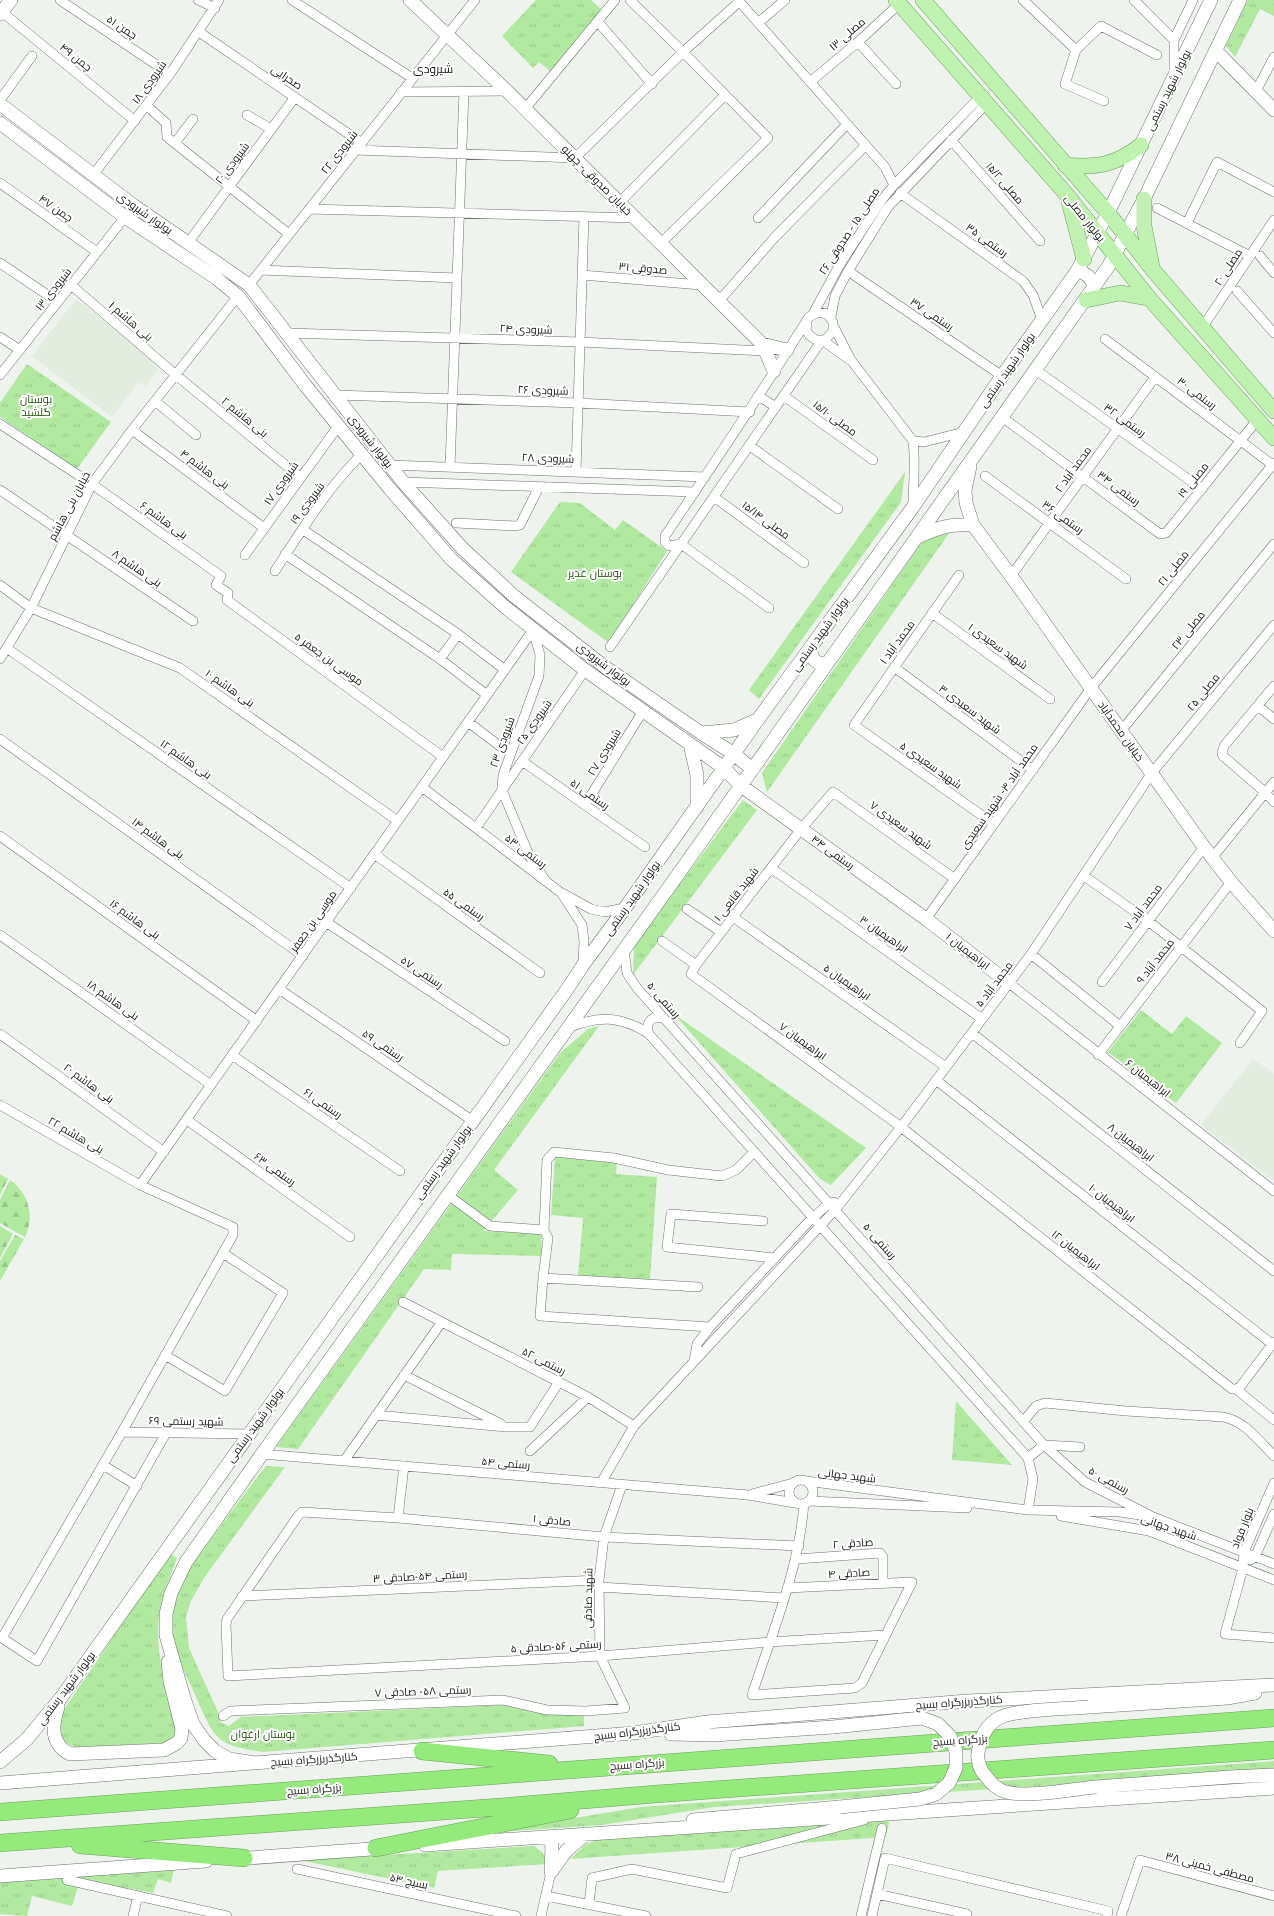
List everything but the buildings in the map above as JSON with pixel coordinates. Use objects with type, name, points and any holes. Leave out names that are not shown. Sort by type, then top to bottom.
[{"type":"highway","name":"بزرگراه بسیج","points":[[0,1812],[498,1776],[587,1767],[1274,1718]]},
{"type":"highway","points":[[0,1843],[1274,1750]]},
{"type":"highway","points":[[422,1751],[587,1767]]},
{"type":"highway","points":[[376,1848],[656,1794]]},
{"type":"highway","points":[[28,1840],[244,1858]]},
{"type":"main road","points":[[1,13],[11,0]]},
{"type":"main road","name":"خیابان صدوقی- چهنو","points":[[410,0],[447,33],[620,202],[763,348]]},
{"type":"main road","name":"بولوار مصلی","points":[[923,0],[1108,213],[1153,270],[1274,410]]},
{"type":"main road","name":"بولوار شهید رستمی","points":[[0,1762],[26,1739],[60,1699],[705,796],[759,718],[913,507],[1080,265],[1098,235],[1211,0]]},
{"type":"main road","name":"بولوار شهید رستمی","points":[[255,1763],[229,1759],[215,1751],[204,1740],[194,1724],[166,1635],[166,1614],[171,1594],[186,1562],[1090,294],[1126,235],[1240,0]]},
{"type":"main road","name":"بولوار مصلی","points":[[898,2],[983,101],[1067,195],[1149,298],[1274,438]]},
{"type":"main road","points":[[1216,51],[1274,110]]},
{"type":"main road","points":[[983,101],[994,82]]},
{"type":"main road","name":"بولوار شیرودی","points":[[0,104],[93,175],[249,285],[390,465],[462,548],[514,596],[605,667],[734,754],[752,769]]},
{"type":"main road","name":"بولوار شیرودی","points":[[0,123],[125,217],[216,278],[238,296],[305,385],[418,522],[451,559],[533,630],[641,715],[690,744],[724,768],[740,785]]},
{"type":"main road","points":[[1065,165],[1100,166],[1127,156],[1141,145]]},
{"type":"main road","points":[[1067,195],[1080,265],[1090,278],[1090,294],[1120,293],[1149,298]]},
{"type":"main road","points":[[1144,199],[1144,226],[1153,270]]},
{"type":"main road","points":[[763,348],[787,350]]},
{"type":"main road","points":[[763,348],[774,371]]},
{"type":"main road","name":"خیابان محمدآباد","points":[[971,461],[965,490],[966,503],[974,525],[1212,858],[1274,931]]},
{"type":"main road","points":[[917,538],[940,527],[956,524],[974,525]]},
{"type":"main road","points":[[811,647],[810,654],[814,660],[820,664],[827,664]]},
{"type":"main road","points":[[701,733],[734,730],[759,718]]},
{"type":"main road","points":[[690,744],[697,775],[697,807]]},
{"type":"main road","name":"رستمی ۴۴","points":[[740,785],[926,918]]},
{"type":"main road","points":[[705,796],[715,800],[722,812]]},
{"type":"main road","name":"ابراهیمیان ۱","points":[[926,918],[1009,983]]},
{"type":"main road","points":[[60,1699],[53,1723],[54,1734],[60,1747],[70,1754],[164,1750],[171,1747],[181,1738],[182,1729],[170,1680],[166,1635]]},
{"type":"main road","points":[[1274,1686],[1256,1693],[1227,1698],[1014,1713],[999,1718],[987,1728],[980,1741],[978,1756],[982,1771],[991,1784],[1004,1792],[1020,1794],[1230,1776],[1274,1776]]},
{"type":"main road","name":"کنارگذربزرگراه بسیج","points":[[0,1783],[422,1751],[634,1733],[707,1722],[953,1702],[1274,1686]]},
{"type":"main road","points":[[551,1872],[567,1850],[586,1834],[719,1816],[840,1807],[920,1799],[936,1794],[949,1783],[956,1768],[956,1751],[950,1736],[938,1724],[922,1718],[833,1727],[714,1735],[634,1733]]},
{"type":"main road","points":[[0,1876],[376,1848],[1274,1788]]},
{"type":"main road","points":[[548,1837],[552,1846],[551,1872]]},
{"type":"street","name":"چمن ۵۱","points":[[60,0],[170,74]]},
{"type":"street","points":[[198,0],[215,8]]},
{"type":"street","name":"شیرودی ۱۸","points":[[93,175],[170,74],[220,0]]},
{"type":"street","points":[[292,0],[412,78]]},
{"type":"street","name":"شیرودی ۲۲","points":[[249,285],[447,33],[475,0]]},
{"type":"street","points":[[525,109],[615,0]]},
{"type":"street","points":[[630,0],[768,138],[660,244]]},
{"type":"street","points":[[758,23],[785,0]]},
{"type":"street","points":[[1023,0],[1076,50]]},
{"type":"street","points":[[1134,0],[1174,40]]},
{"type":"street","points":[[1174,77],[1174,40],[1193,0]]},
{"type":"street","points":[[356,150],[575,158],[683,52],[738,1],[885,167],[894,185]]},
{"type":"street","name":"مصلی ۱۳","points":[[810,82],[858,42],[898,2]]},
{"type":"street","name":"چمن ۴۹","points":[[1,13],[135,121]]},
{"type":"street","points":[[598,22],[652,84]]},
{"type":"street","points":[[1104,101],[1065,84],[1076,50],[1101,26],[1157,55]]},
{"type":"street","name":"صحرایی","points":[[199,32],[362,143]]},
{"type":"street","points":[[858,42],[896,84]]},
{"type":"street","points":[[0,100],[32,56]]},
{"type":"street","points":[[1256,91],[1274,56]]},
{"type":"street","points":[[450,467],[464,91]]},
{"type":"street","points":[[401,92],[507,91]]},
{"type":"street","points":[[620,202],[725,95]]},
{"type":"street","name":"شیرودی ۲۰","points":[[188,243],[295,97]]},
{"type":"street","name":"مصلی ۱۵ - صدوقی ۲۶","points":[[832,322],[835,296],[848,271],[888,207],[951,140],[983,101]]},
{"type":"street","name":"مصلی ۱۵ - صدوقی ۲۶","points":[[813,314],[839,266],[881,201],[894,185],[983,101]]},
{"type":"street","points":[[146,106],[166,123],[166,136],[289,234]]},
{"type":"street","points":[[247,115],[272,129]]},
{"type":"street","points":[[175,143],[193,120]]},
{"type":"street","points":[[758,218],[847,124]]},
{"type":"street","name":"مصلی ۱۵/۲","points":[[951,140],[1040,241]]},
{"type":"street","points":[[718,302],[776,236],[866,145]]},
{"type":"street","points":[[1187,223],[1217,162],[1274,192]]},
{"type":"street","name":"چمن ۴۷","points":[[0,183],[97,252]]},
{"type":"street","name":"رستمی ۳۵","points":[[900,193],[1023,281],[1033,295],[1042,320]]},
{"type":"street","points":[[1157,208],[1255,256],[1274,273]]},
{"type":"street","points":[[309,209],[636,218]]},
{"type":"street","name":"شیرودی ۱۳","points":[[0,375],[125,217]]},
{"type":"street","points":[[576,471],[584,217]]},
{"type":"street","name":"مصلی ۲۰","points":[[1202,328],[1255,256],[1274,220]]},
{"type":"street","points":[[0,263],[58,302]]},
{"type":"street","points":[[261,270],[457,278]]},
{"type":"street","name":"رستمی ۳۷","points":[[848,271],[1002,376]]},
{"type":"street","name":"صدوقی ۳۱","points":[[582,275],[701,285]]},
{"type":"street","name":"بنی هاشم ۱","points":[[71,285],[176,375]]},
{"type":"street","points":[[1237,291],[1274,333]]},
{"type":"street","name":"خیابان بنی هاشم","points":[[0,659],[8,649],[31,608],[92,484],[132,430],[238,296]]},
{"type":"street","points":[[769,608],[682,544],[669,546],[665,542],[665,536],[760,397],[787,350],[813,314],[823,312],[832,322],[850,360],[913,441],[916,461],[913,484],[913,507]]},
{"type":"street","points":[[807,321],[806,326],[808,335],[812,338],[822,340],[850,360]]},
{"type":"street","points":[[610,648],[822,340],[830,336],[832,322]]},
{"type":"street","name":"شیرودی ۲۴","points":[[287,332],[763,348]]},
{"type":"street","points":[[0,337],[20,350]]},
{"type":"street","name":"رستمی ۳۰","points":[[1105,339],[1274,465]]},
{"type":"street","name":"رستمی ۳۲","points":[[1036,370],[1202,489]]},
{"type":"street","name":"بنی هاشم ۲","points":[[176,375],[300,477]]},
{"type":"street","name":"محمد آباد ۲","points":[[1011,576],[1155,377]]},
{"type":"street","name":"شیرودی ۲۶","points":[[336,395],[578,403],[750,412]]},
{"type":"street","name":"مصلی ۱۵/۱۰","points":[[784,396],[873,460]]},
{"type":"street","points":[[760,397],[776,407]]},
{"type":"street","points":[[155,401],[196,436]]},
{"type":"street","name":"رستمی ۳۴","points":[[1002,417],[1160,534],[1163,534]]},
{"type":"street","name":"مصلی ۱۹","points":[[1163,534],[1202,489],[1258,419]]},
{"type":"street","name":"بنی هاشم ۶","points":[[0,424],[92,484],[221,576]]},
{"type":"street","name":"شیرودی ۱۷","points":[[245,555],[339,425]]},
{"type":"street","name":"بنی هاشم ۴","points":[[132,430],[264,528]]},
{"type":"street","points":[[913,441],[924,442],[964,432]]},
{"type":"street","points":[[750,446],[838,509]]},
{"type":"street","name":"شیرودی ۱۹","points":[[275,570],[302,529],[350,466],[362,454]]},
{"type":"street","name":"شیرودی ۲۸","points":[[390,465],[705,477]]},
{"type":"street","name":"مصلی ۲۱","points":[[1091,688],[1274,465]]},
{"type":"street","name":"رستمی ۳۶","points":[[985,476],[1126,579]]},
{"type":"street","points":[[404,482],[695,492]]},
{"type":"street","points":[[456,523],[520,525],[539,486]]},
{"type":"street","name":"بنی هاشم ۸","points":[[0,490],[193,621]]},
{"type":"street","name":"مصلی ۱۵/۱۴","points":[[714,497],[804,563]]},
{"type":"street","points":[[302,529],[458,634],[505,670]]},
{"type":"street","name":"مصلی ۲۳","points":[[1121,731],[1274,544]]},
{"type":"street","points":[[285,554],[440,660],[487,695]]},
{"type":"street","name":"محمد آباد ۱","points":[[854,725],[959,575]]},
{"type":"street","name":"موسی بن جعفر ۵","points":[[221,576],[216,585],[228,593],[227,600],[443,757]]},
{"type":"street","name":"بنی هاشم ۱۰","points":[[0,585],[31,608],[180,668],[398,821]]},
{"type":"street","name":"شهید سعیدی ۱","points":[[932,613],[1050,698]]},
{"type":"street","name":"مصلی ۲۵","points":[[1151,774],[1274,625]]},
{"type":"street","name":"موسی بن جعفر","points":[[140,1185],[533,630]]},
{"type":"street","name":"شیرودی ۲۳","points":[[533,630],[540,655],[540,676],[502,775],[502,790],[529,855],[545,880]]},
{"type":"street","points":[[440,660],[458,634]]},
{"type":"street","name":"بنی هاشم ۱۲","points":[[8,649],[351,888]]},
{"type":"street","name":"شهید سعیدی ۳","points":[[894,667],[1032,770]]},
{"type":"street","name":"شیرودی ۲۵","points":[[476,828],[585,670]]},
{"type":"street","points":[[1274,686],[1224,746],[1222,753],[1274,802]]},
{"type":"street","name":"محمد آباد ۳- شهید سعیدی","points":[[926,918],[1091,688]]},
{"type":"street","points":[[1258,706],[1274,719]]},
{"type":"street","name":"شیرودی ۲۷","points":[[585,805],[641,715]]},
{"type":"street","points":[[468,722],[501,747]]},
{"type":"street","name":"شهید سعیدی ۵","points":[[854,725],[994,824]]},
{"type":"street","name":"بنی هاشم ۱۴","points":[[0,739],[303,956]]},
{"type":"street","name":"رستمی ۵۱","points":[[522,761],[645,847]]},
{"type":"street","name":"محمد آباد ۵","points":[[832,1207],[843,1199],[901,1127],[1031,954],[1151,774]]},
{"type":"street","points":[[1212,858],[1274,782]]},
{"type":"street","name":"رستمی ۵۳","points":[[422,787],[560,892],[591,909],[604,912],[625,908]]},
{"type":"street","name":"شهید قانعی ۱","points":[[691,974],[696,965],[801,829],[833,792]]},
{"type":"street","name":"شهید سعیدی ۷","points":[[833,792],[955,879]]},
{"type":"street","name":"بنی هاشم ۱۶","points":[[0,836],[257,1021]]},
{"type":"street","name":"محمد آباد ۷","points":[[1102,982],[1147,920],[1204,847]]},
{"type":"street","name":"رستمی ۵۵","points":[[374,854],[540,973]]},
{"type":"street","name":"ابراهیمیان ۳","points":[[771,868],[982,1019]]},
{"type":"street","points":[[1084,876],[1147,920],[1262,1011],[1240,1044]]},
{"type":"street","name":"محمد آباد ۹","points":[[1098,1054],[1231,882]]},
{"type":"street","points":[[560,892],[582,925],[584,941],[583,965]]},
{"type":"street","points":[[687,909],[722,932]]},
{"type":"street","name":"ابراهیمیان ۵","points":[[733,917],[946,1067]]},
{"type":"street","name":"رستمی ۵۷","points":[[326,922],[505,1041]]},
{"type":"street","name":"بنی هاشم ۱۸","points":[[0,935],[211,1085]]},
{"type":"street","points":[[662,941],[696,965]]},
{"type":"street","name":"رستمی ۵۰","points":[[624,949],[627,973],[663,1018],[1044,1445],[1085,1482],[1152,1516]]},
{"type":"street","points":[[1031,954],[1120,1026]]},
{"type":"street","name":"ابراهیمیان ۷","points":[[691,974],[901,1127]]},
{"type":"street","name":"ابراهیمیان ۶","points":[[1009,983],[1274,1192]]},
{"type":"street","name":"رستمی ۵۹","points":[[279,989],[473,1121]]},
{"type":"street","points":[[648,1033],[647,1026],[650,1020],[656,1017],[663,1018]]},
{"type":"street","points":[[567,1029],[578,1024],[602,1019],[619,1019],[633,1024],[648,1033],[1028,1458],[1033,1479],[1028,1510]]},
{"type":"street","name":"ابراهیمیان ۸","points":[[972,1033],[1274,1271]]},
{"type":"street","name":"بنی هاشم ۲۰","points":[[0,1034],[164,1152]]},
{"type":"street","name":"رستمی ۶۱","points":[[232,1055],[400,1171]]},
{"type":"street","name":"ابراهیمیان ۱۰","points":[[936,1080],[1273,1343]]},
{"type":"street","name":"بنی هاشم ۲۲","points":[[0,1105],[140,1185],[233,1227],[233,1235],[223,1252]]},
{"type":"street","name":"رستمی ۶۳","points":[[187,1120],[350,1237]]},
{"type":"street","name":"ابراهیمیان ۱۲","points":[[901,1127],[1232,1389],[1236,1389],[1274,1420]]},
{"type":"street","points":[[710,1327],[540,1316],[548,1238],[544,1230],[547,1160],[554,1152],[614,1158],[668,1170],[722,1176],[736,1170],[754,1152]]},
{"type":"street","points":[[448,1195],[490,1226],[544,1230]]},
{"type":"street","points":[[694,1361],[697,1344],[710,1327],[813,1217],[832,1207]]},
{"type":"street","points":[[601,1483],[634,1426],[820,1225],[832,1207]]},
{"type":"street","points":[[763,1221],[671,1214],[668,1247],[776,1258]]},
{"type":"street","points":[[166,1355],[224,1391],[283,1292],[223,1252],[122,1432],[2,1638],[37,1661],[166,1433]]},
{"type":"street","points":[[543,1278],[698,1287]]},
{"type":"street","name":"رستمی ۵۲","points":[[403,1302],[588,1397],[634,1426]]},
{"type":"street","points":[[344,1461],[441,1322]]},
{"type":"street","points":[[1236,1389],[1240,1387],[1273,1343]]},
{"type":"street","points":[[404,1375],[506,1427]]},
{"type":"street","points":[[376,1415],[506,1427],[530,1427],[559,1382]]},
{"type":"street","points":[[530,1451],[588,1397]]},
{"type":"street","points":[[1023,1422],[1036,1406],[1045,1403],[1126,1411],[1224,1417],[1230,1418],[1245,1428],[1274,1456]]},
{"type":"street","name":"شهید رستمی ۶۹","points":[[122,1432],[248,1434]]},
{"type":"street","points":[[1028,1458],[1044,1445],[1080,1447]]},
{"type":"street","name":"رستمی ۵۴","points":[[262,1454],[748,1495],[803,1502]]},
{"type":"street","points":[[103,1465],[136,1486]]},
{"type":"street","points":[[398,1518],[404,1466]]},
{"type":"street","points":[[803,1502],[789,1496],[789,1491],[793,1483],[802,1480],[806,1481],[812,1488],[813,1493],[803,1502],[797,1559],[752,1695],[855,1688],[862,1683],[885,1635]]},
{"type":"street","name":"شهید جهانی","points":[[806,1481],[1028,1510],[1149,1531],[1274,1580]]},
{"type":"street","name":"رستمی ۵۴","points":[[748,1495],[793,1483]]},
{"type":"street","name":"بلوار فواد","points":[[1243,1568],[1244,1552],[1274,1483]]},
{"type":"street","name":"شهید صادقی","points":[[622,1485],[604,1537],[599,1584],[600,1656],[625,1708]]},
{"type":"street","name":"شهید جهانی","points":[[803,1502],[1120,1512],[1152,1516],[1274,1564]]},
{"type":"street","name":"صادقی ۱","points":[[242,1596],[302,1512],[398,1518],[604,1537],[799,1546]]},
{"type":"street","name":"بلوار فواد","points":[[1243,1568],[1255,1557],[1274,1515]]},
{"type":"street","name":"صادقی ۲","points":[[797,1559],[880,1553],[883,1557],[884,1583]]},
{"type":"street","points":[[1243,1568],[1225,1634],[1274,1638]]},
{"type":"street","name":"صادقی ۴","points":[[787,1588],[912,1582],[885,1635]]},
{"type":"street","name":"رستمی ۵۴-صادقی ۳","points":[[242,1596],[599,1584],[784,1598]]},
{"type":"street","name":"رستمی ۵۶-صادقی ۵","points":[[242,1596],[230,1614],[226,1624],[228,1676],[600,1656],[769,1642],[885,1635]]},
{"type":"street","name":"رستمی ۵۸- صادقی ۷","points":[[223,1716],[230,1711],[502,1700],[547,1710],[586,1711],[625,1708]]},
{"type":"street","points":[[590,1905],[592,1878],[632,1869],[727,1888],[736,1854],[885,1814]]},
{"type":"street","points":[[861,1916],[882,1828]]},
{"type":"street","points":[[872,1916],[885,1858],[1108,1914],[1123,1916]]},
{"type":"street","name":"مصطفی خمینی ۳۸","points":[[1123,1916],[1140,1860],[1274,1896]]},
{"type":"street","name":"بسیج ۵۴","points":[[297,1869],[516,1916]]},
{"type":"street","points":[[541,1916],[551,1872]]},
{"type":"street","points":[[67,1880],[228,1916]]},
{"type":"street","points":[[876,1894],[967,1914]]},
{"type":"street","points":[[134,1916],[138,1896]]},
{"type":"street","points":[[546,1896],[646,1916]]},
{"type":"shaded area","points":[[76,299],[162,365],[145,387],[139,382],[112,417],[32,356]]},
{"type":"shaded area","points":[[1253,1059],[1274,1073],[1274,1181],[1201,1125]]},
{"type":"green space","points":[[536,0],[591,0],[603,11],[550,71],[539,62],[533,68],[502,36]]},
{"type":"green space","points":[[1248,0],[1274,0],[1274,16],[1260,9],[1235,57],[1226,46]]},
{"type":"green space","name":"بوستان گلشید","points":[[27,364],[111,422],[77,469],[0,417],[0,403]]},
{"type":"green space","points":[[905,472],[901,502],[759,699],[749,690]]},
{"type":"green space","name":"بوستان غدیر","points":[[560,502],[580,503],[615,530],[623,520],[667,551],[609,643],[511,572]]},
{"type":"green space","points":[[950,532],[767,792],[762,773],[924,539]]},
{"type":"green space","points":[[743,800],[757,810],[633,975],[634,945]]},
{"type":"green space","points":[[1141,1010],[1172,1034],[1186,1016],[1222,1043],[1176,1103],[1108,1052]]},
{"type":"green space","points":[[674,1014],[866,1148],[831,1185],[820,1179]]},
{"type":"green space","points":[[599,1026],[494,1170],[518,1190],[483,1231],[541,1233],[542,1256],[452,1254],[451,1270],[424,1269],[298,1449],[276,1447],[560,1053],[588,1029]]},
{"type":"green space","points":[[555,1157],[617,1162],[616,1174],[657,1177],[650,1280],[578,1275],[583,1218],[551,1215]]},
{"type":"green space","points":[[0,1174],[8,1179],[0,1195]]},
{"type":"green space","points":[[10,1180],[17,1185],[26,1198],[30,1221],[25,1237],[0,1223],[0,1200]]},
{"type":"green space","points":[[0,1226],[13,1234],[0,1258]]},
{"type":"green space","points":[[15,1235],[24,1239],[0,1281],[0,1261]]},
{"type":"green space","points":[[956,1401],[1012,1465],[952,1460]]},
{"type":"green space","name":"بوستان ارغوان","points":[[266,1466],[285,1467],[204,1578],[191,1601],[186,1617],[189,1648],[219,1714],[220,1722],[229,1726],[241,1717],[504,1705],[584,1715],[584,1726],[263,1752],[235,1746],[226,1743],[219,1738],[208,1722],[176,1652],[170,1626],[172,1612],[181,1585],[195,1561]]},
{"type":"green space","points":[[170,1553],[177,1558],[161,1604],[158,1624],[158,1639],[162,1670],[177,1729],[174,1738],[166,1743],[75,1747],[70,1745],[60,1734],[58,1724],[61,1714]]},
{"type":"green space","points":[[1274,1761],[1274,1771],[714,1807],[602,1825],[483,1833],[641,1807]]},
{"type":"green space","points":[[890,1818],[886,1837],[570,1859],[586,1844],[605,1837]]},
{"type":"green space","points":[[534,1846],[543,1853],[547,1864],[438,1871],[434,1888],[300,1860]]},
{"type":"green space","points":[[174,1869],[171,1883],[158,1879],[153,1893],[128,1888],[124,1897],[78,1887],[72,1906],[32,1896],[27,1916],[0,1914],[0,1882]]},
{"type":"district","name":"شیرودی","points":[[433,69]]}]
